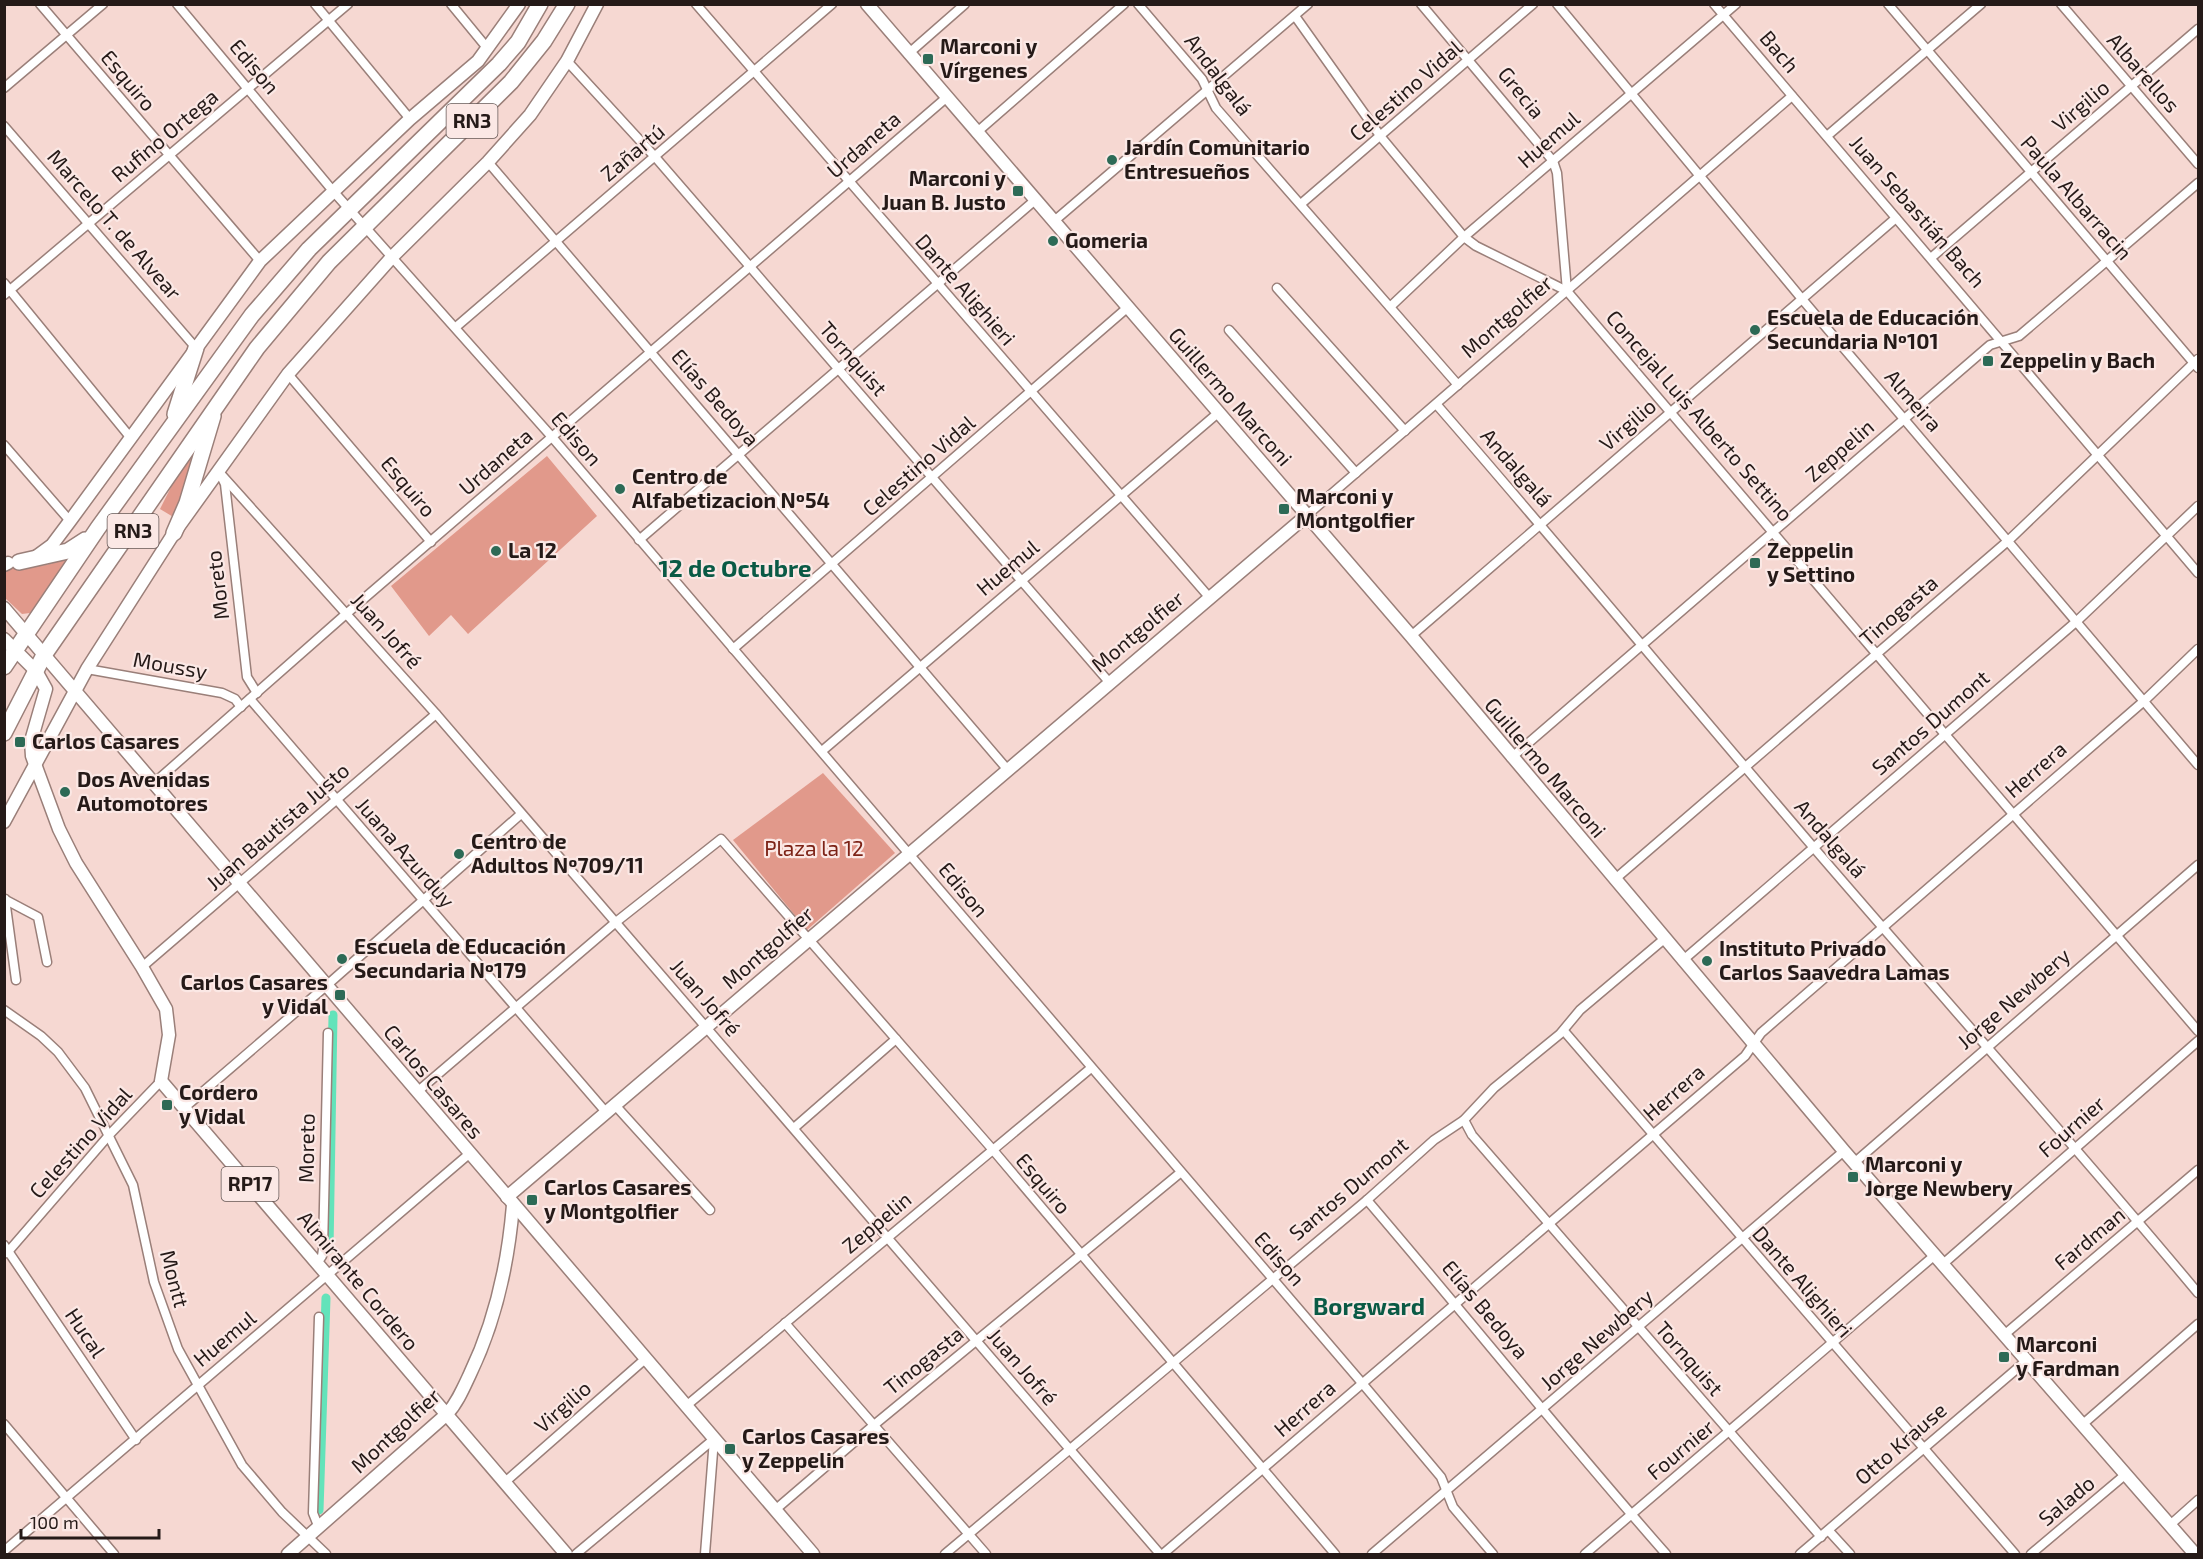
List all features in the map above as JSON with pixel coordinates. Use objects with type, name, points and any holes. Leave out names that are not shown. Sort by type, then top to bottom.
[{"type":"highway","name":"RN3","points":[[4,667],[10,644],[26,634],[98,528],[259,307],[309,249],[499,64],[518,42],[540,4]]},
{"type":"highway","name":"RN3","points":[[4,732],[44,655],[148,509],[217,404],[305,288],[511,82],[544,41],[567,4]]},
{"type":"highway","name":"RN3","points":[[169,430],[196,348]]},
{"type":"highway","points":[[174,533],[187,503],[217,404]]},
{"type":"highway","points":[[9,563],[68,551],[98,528]]},
{"type":"street","name":"Esquiro","points":[[40,4],[168,157],[260,261]]},
{"type":"street","points":[[4,88],[103,4]]},
{"type":"street","name":"Edison","points":[[177,4],[333,191],[456,327],[822,751],[1090,1068],[1441,1476],[1453,1507],[1493,1554]]},
{"type":"street","points":[[315,4],[411,119]]},
{"type":"street","name":"Rufino Ortega","points":[[6,289],[89,224],[348,4]]},
{"type":"street","points":[[451,4],[488,49]]},
{"type":"street","points":[[9,563],[44,552],[70,521],[260,261],[488,49],[519,4]]},
{"type":"street","points":[[4,822],[87,669],[174,533],[288,374],[392,257],[488,162],[530,115],[567,60],[597,4]]},
{"type":"street","name":"Dante Alighieri","points":[[696,4],[1120,497],[1209,597]]},
{"type":"street","name":"Zañartú","points":[[456,327],[656,158],[832,4]]},
{"type":"street","name":"Guillermo Marconi","points":[[867,4],[1034,201],[1411,636],[1663,940],[1854,1163],[2195,1554]]},
{"type":"street","points":[[908,54],[965,4]]},
{"type":"street","points":[[976,133],[1124,4]]},
{"type":"street","name":"Andalgalá","points":[[1138,4],[1202,79],[1216,108],[1458,385]]},
{"type":"street","name":"Grecia","points":[[1421,4],[1553,161],[1557,173],[1567,291]]},
{"type":"street","name":"Celestino Vidal","points":[[1302,204],[1533,4]]},
{"type":"street","name":"Almeira","points":[[1557,4],[1802,299],[2199,765]]},
{"type":"street","name":"Bach","points":[[1714,4],[1792,96]]},
{"type":"street","name":"Huemul","points":[[1390,307],[1464,237],[1736,4]]},
{"type":"street","name":"Paula Albarracin","points":[[1888,4],[2030,172],[2197,363]]},
{"type":"street","points":[[1827,136],[1981,4]]},
{"type":"street","name":"Albarellos","points":[[2061,4],[2199,164]]},
{"type":"street","points":[[1053,222],[1208,92],[1295,16],[1303,6]]},
{"type":"street","name":"Concejal Luis Alberto Settino","points":[[1295,16],[1381,137],[1464,237],[1476,246],[1567,291],[1878,652],[2012,814],[2197,1027]]},
{"type":"street","name":"Virgilio","points":[[1932,257],[2199,29]]},
{"type":"street","name":"Tornquist","points":[[567,60],[751,267],[1109,682]]},
{"type":"street","name":"Juan Sebastián Bach","points":[[1792,96],[1932,257],[2199,573]]},
{"type":"street","name":"Montgolfier","points":[[288,1554],[447,1414],[457,1402],[490,1328],[505,1273],[510,1201],[609,1107],[1437,405],[1792,96]]},
{"type":"street","name":"Urdaneta","points":[[153,784],[346,614],[946,98]]},
{"type":"street","name":"Marcelo T. de Alvear","points":[[4,126],[196,348]]},
{"type":"street","name":"Elías Bedoya","points":[[488,162],[739,452],[1007,769]]},
{"type":"street","name":"Zeppelin","points":[[1511,758],[1990,345],[2019,336],[2199,183]]},
{"type":"street","points":[[639,540],[836,368],[1034,201]]},
{"type":"street","name":"Virgilio","points":[[1411,636],[1896,218]]},
{"type":"street","points":[[1277,288],[1405,431]]},
{"type":"street","points":[[6,289],[130,437]]},
{"type":"street","name":"Celestino Vidal","points":[[733,649],[1127,308]]},
{"type":"street","points":[[1229,330],[1356,473]]},
{"type":"street","name":"Tinogasta","points":[[1614,880],[1747,768],[2009,540],[2197,363]]},
{"type":"street","name":"Esquiro","points":[[288,374],[431,542]]},
{"type":"street","name":"Andalgalá","points":[[1437,405],[1541,524],[1814,848],[1985,1047],[2076,1147],[2199,1293]]},
{"type":"street","name":"Huemul","points":[[822,751],[1218,413]]},
{"type":"street","points":[[4,445],[70,521]]},
{"type":"street","name":"Juan Jofré","points":[[218,471],[436,714],[1161,1554]]},
{"type":"street","name":"Moreto","points":[[218,471],[225,484],[248,677],[257,693]]},
{"type":"street","name":"Santos Dumont","points":[[1682,961],[2077,621],[2199,506]]},
{"type":"street","name":"Carlos Casares","points":[[4,608],[644,1360],[813,1554]]},
{"type":"street","points":[[10,644],[36,671],[46,690],[31,741],[35,765],[59,830],[76,863],[159,995],[168,1020],[167,1048],[161,1081]]},
{"type":"street","name":"Herrera","points":[[1161,1554],[1745,1056],[1761,1032],[2144,701],[2199,649]]},
{"type":"street","name":"Moussy","points":[[87,669],[222,693],[235,699],[241,707]]},
{"type":"street","name":"Juana Azurduy","points":[[250,699],[516,1006],[609,1107],[710,1210]]},
{"type":"street","name":"Juan Bautista Justo","points":[[142,967],[436,714]]},
{"type":"street","points":[[184,1108],[327,986],[521,814]]},
{"type":"street","name":"Esquiro","points":[[616,922],[721,839],[993,1150],[1170,1363],[1335,1554]]},
{"type":"street","name":"Jorge Newbery","points":[[1854,1163],[1985,1047],[2199,865]]},
{"type":"street","points":[[5,899],[38,917],[47,962]]},
{"type":"street","points":[[5,899],[16,980]]},
{"type":"street","points":[[417,1092],[616,922]]},
{"type":"street","name":"Santos Dumont","points":[[945,1554],[1367,1200],[1434,1140],[1464,1120],[1494,1088],[1564,1031],[1580,1010],[1663,940]]},
{"type":"street","name":"Montt","points":[[4,1010],[41,1036],[69,1065],[85,1088],[110,1134],[137,1197],[159,1301],[178,1349],[250,1476],[282,1512],[309,1537],[320,1552]]},
{"type":"street","name":"Dante Alighieri","points":[[1564,1031],[2015,1554]]},
{"type":"street","name":"Moreto","points":[[318,1262],[323,1249],[328,1033]]},
{"type":"street","points":[[795,1128],[896,1039]]},
{"type":"street","name":"Fournier","points":[[1586,1554],[1833,1345],[2076,1147],[2199,1041]]},
{"type":"street","name":"Zeppelin","points":[[686,1406],[1090,1068]]},
{"type":"street","name":"Celestino Vidal","points":[[6,1251],[110,1134],[161,1081]]},
{"type":"street","name":"Almirante Cordero","points":[[161,1081],[566,1554]]},
{"type":"street","name":"Tornquist","points":[[1464,1120],[1472,1135],[1550,1223],[1638,1329],[1821,1537]]},
{"type":"street","name":"Jorge Newbery","points":[[1372,1554],[1743,1240],[1844,1151]]},
{"type":"street","name":"Huemul","points":[[4,1551],[468,1154]]},
{"type":"street","name":"Fardman","points":[[2004,1335],[2199,1170]]},
{"type":"street","name":"Tinogasta","points":[[775,1510],[874,1425],[1180,1173]]},
{"type":"street","name":"Elías Bedoya","points":[[1367,1200],[1666,1554]]},
{"type":"street","name":"Hucal","points":[[6,1251],[136,1440]]},
{"type":"street","points":[[319,1317],[313,1513],[320,1528]]},
{"type":"street","points":[[785,1323],[986,1554]]},
{"type":"street","points":[[2083,1424],[2199,1324]]},
{"type":"street","name":"Virgilio","points":[[505,1482],[644,1360]]},
{"type":"street","name":"Otto Krause","points":[[1800,1554],[2026,1361]]},
{"type":"street","points":[[4,1424],[114,1554]]},
{"type":"street","points":[[576,1554],[714,1439]]},
{"type":"street","points":[[705,1554],[714,1439]]},
{"type":"street","name":"Salado","points":[[2031,1554],[2126,1474]]},
{"type":"street","points":[[2170,1525],[2199,1500]]},
{"type":"street","points":[[1829,1531],[1850,1554]]},
{"type":"green space","points":[[202,434],[175,518],[160,509],[187,455]]},
{"type":"green space","name":"La 12","points":[[547,456],[597,516],[468,634],[451,615],[429,636],[391,586]]},
{"type":"green space","points":[[75,556],[30,613],[22,614],[5,598],[4,569],[46,565]]},
{"type":"green space","name":"Plaza la 12","points":[[823,773],[895,853],[807,930],[733,840]]},
{"type":"waterway","points":[[329,1249],[333,1015]]},
{"type":"waterway","points":[[319,1510],[326,1298]]},
{"type":"place","name":"Marconi y Vírgenes","points":[[928,59]]},
{"type":"place","name":"Jardín Comunitario Entresueños","points":[[1112,160]]},
{"type":"place","name":"Marconi y Juan B. Justo","points":[[1018,191]]},
{"type":"place","name":"Gomeria","points":[[1053,241]]},
{"type":"place","name":"Escuela de Educación Secundaria Nº101","points":[[1755,330]]},
{"type":"place","name":"Zeppelin y Bach","points":[[1988,361]]},
{"type":"place","name":"Centro de Alfabetizacion Nº54","points":[[620,489]]},
{"type":"place","name":"Marconi y Montgolfier","points":[[1284,509]]},
{"type":"place","name":"La 12","points":[[496,551]]},
{"type":"place","name":"Zeppelin y Settino","points":[[1755,563]]},
{"type":"place","name":"Carlos Casares","points":[[20,742]]},
{"type":"place","name":"Dos Avenidas Automotores","points":[[65,792]]},
{"type":"place","name":"Centro de Adultos Nº709/11","points":[[459,854]]},
{"type":"place","name":"Escuela de Educación Secundaria Nº179","points":[[342,959]]},
{"type":"place","name":"Instituto Privado Carlos Saavedra Lamas","points":[[1707,961]]},
{"type":"place","name":"Carlos Casares y Vidal","points":[[340,995]]},
{"type":"place","name":"Cordero y Vidal","points":[[167,1105]]},
{"type":"place","name":"Marconi y Jorge Newbery","points":[[1853,1177]]},
{"type":"place","name":"Carlos Casares y Montgolfier","points":[[532,1200]]},
{"type":"place","name":"Marconi y Fardman","points":[[2004,1357]]},
{"type":"place","name":"Carlos Casares y Zeppelin","points":[[730,1449]]},
{"type":"district","name":"12 de Octubre","points":[[735,569]]},
{"type":"district","name":"Borgward","points":[[1369,1307]]}]
